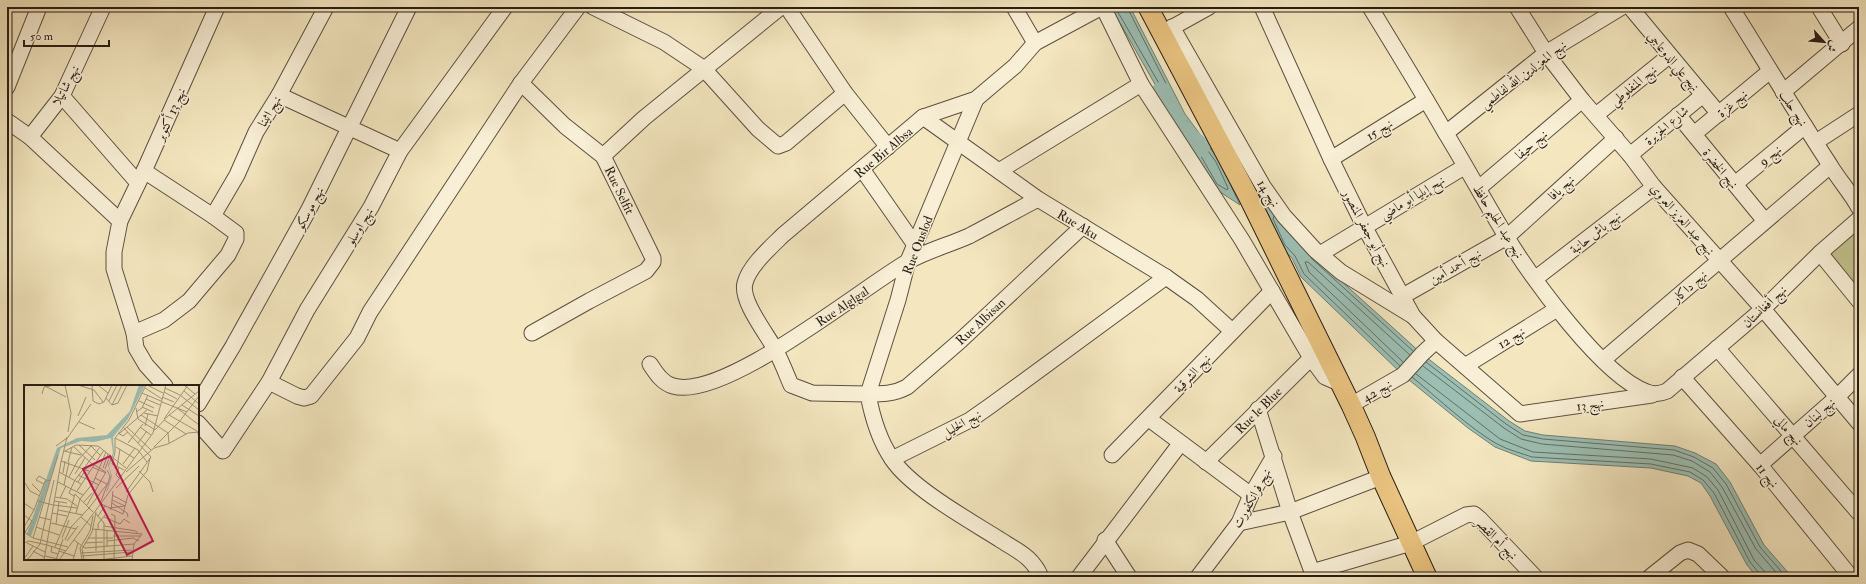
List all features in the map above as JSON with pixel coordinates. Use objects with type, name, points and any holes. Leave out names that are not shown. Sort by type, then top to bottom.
[{"type":"main road","points":[[1148,7],[1167,30],[1351,404],[1366,436],[1381,477],[1427,577]]},
{"type":"street","points":[[7,87],[39,7]]},
{"type":"street","name":"نهج شاتيلا","points":[[30,137],[62,96],[103,7]]},
{"type":"street","name":"نهج 13 أكتوبر","points":[[164,385],[146,365],[136,348],[134,333],[114,269],[114,252],[120,221],[217,7]]},
{"type":"street","name":"نهج اثينا","points":[[214,216],[238,175],[256,132],[279,95],[326,7]]},
{"type":"street","name":"نهج موسكو","points":[[199,402],[233,346],[305,218],[409,7]]},
{"type":"street","name":"نهج اوسلو","points":[[199,424],[223,451],[269,382],[307,310],[371,207],[400,151],[505,7]]},
{"type":"street","points":[[269,382],[304,398],[311,396],[316,390],[357,338],[370,312],[521,83],[578,7]]},
{"type":"street","points":[[593,7],[664,42],[703,68],[758,129],[778,146],[786,143],[845,93]]},
{"type":"street","name":"Rue Selfit","points":[[532,333],[646,271],[653,262],[653,258],[603,156],[644,118],[703,68],[780,7]]},
{"type":"street","points":[[787,7],[845,93],[888,147]]},
{"type":"street","points":[[1014,7],[1035,43]]},
{"type":"street","points":[[1102,7],[1141,84],[1213,194],[1311,358],[1325,376],[1339,381]]},
{"type":"street","name":"Rue Bir Albsa","points":[[868,394],[812,394],[791,385],[775,350],[747,302],[744,290],[745,282],[766,252],[783,236],[923,117],[976,99],[1015,66],[1035,43],[1102,7]]},
{"type":"street","points":[[1167,30],[1209,7]]},
{"type":"street","name":"نهج أبو جعفر المنصور","points":[[1262,7],[1331,159],[1364,226],[1413,316],[1436,342],[1520,414]]},
{"type":"street","name":"نهج عبد الحليم حافظ","points":[[1370,7],[1507,237],[1556,309],[1603,360],[1636,388],[1647,393],[1664,392]]},
{"type":"street","name":"نهج عبد العزيز العروي","points":[[1517,7],[1546,53],[1582,100],[1616,138],[1654,187],[1763,308],[1859,423]]},
{"type":"street","name":"نهج المعز لدين الله لفاطمي","points":[[1446,133],[1546,53],[1622,7]]},
{"type":"street","name":"نهج علي الدوعاجي","points":[[1630,7],[1719,114]]},
{"type":"street","name":"نهج حلب","points":[[1731,7],[1830,166],[1857,200]]},
{"type":"street","points":[[1819,7],[1842,44]]},
{"type":"street","points":[[1783,92],[1842,44],[1859,28]]},
{"type":"street","name":"نهج 14","points":[[1167,30],[1284,216],[1320,254],[1341,272],[1413,316]]},
{"type":"street","name":"نهج المنفلوطي","points":[[1596,115],[1670,56]]},
{"type":"street","name":"نهج غزة","points":[[1694,134],[1770,71]]},
{"type":"street","points":[[521,83],[565,126],[603,156]]},
{"type":"street","points":[[999,171],[1141,84]]},
{"type":"street","name":"شارع الجزيرة","points":[[1630,155],[1703,94]]},
{"type":"street","points":[[279,95],[400,151]]},
{"type":"street","points":[[62,96],[141,177],[214,216],[236,234],[234,245],[228,255],[189,301],[178,311],[164,320],[134,333]]},
{"type":"street","name":"Rue Ouslod","points":[[868,394],[898,300],[908,261],[976,99]]},
{"type":"street","name":"نهج 15","points":[[1331,159],[1426,100]]},
{"type":"street","name":"نهج حيفا","points":[[1479,188],[1582,100]]},
{"type":"street","points":[[1816,142],[1859,114]]},
{"type":"street","name":"نهج الخضرة","points":[[1678,115],[1765,221]]},
{"type":"street","name":"Rue Aku","points":[[923,117],[1038,199],[1166,277],[1197,299],[1232,331]]},
{"type":"street","points":[[7,121],[30,137],[120,221]]},
{"type":"street","name":"نهج 9","points":[[1735,184],[1805,126]]},
{"type":"street","name":"نهج يافا","points":[[1507,237],[1616,138]]},
{"type":"street","name":"نهج داكار","points":[[1603,360],[1830,166]]},
{"type":"street","name":"نهح إيليا أبو ماضي","points":[[1320,254],[1364,226],[1464,167]]},
{"type":"street","points":[[862,169],[915,245]]},
{"type":"street","name":"نهج باش حانبة","points":[[1536,278],[1654,187]]},
{"type":"street","name":"Rue Alglgal","points":[[650,364],[660,379],[666,383],[678,387],[691,386],[734,373],[775,350],[908,261],[969,236],[1038,199]]},
{"type":"street","name":"نهج أفغانستان","points":[[1664,392],[1763,308],[1820,252],[1859,219]]},
{"type":"street","name":"Rue Albisan","points":[[868,394],[887,394],[897,392],[907,387],[960,340],[1082,226]]},
{"type":"street","name":"نهج أحمد أمين","points":[[1403,296],[1507,237]]},
{"type":"street","points":[[1820,252],[1859,301]]},
{"type":"street","name":"نهج الخليل","points":[[892,459],[970,420],[1166,277]]},
{"type":"street","name":"نهج الشرقية","points":[[1112,456],[1272,291]]},
{"type":"street","name":"نهج 12","points":[[1464,366],[1556,309]]},
{"type":"street","name":"نهج 42","points":[[1351,404],[1403,375],[1422,354],[1436,342]]},
{"type":"street","name":"نهج مالي","points":[[1717,348],[1793,434],[1859,513]]},
{"type":"street","name":"Rue le Blue","points":[[1206,462],[1311,358]]},
{"type":"street","name":"نهج لبنان","points":[[1760,465],[1837,396],[1859,374]]},
{"type":"street","name":"نهج 11","points":[[1682,377],[1760,465],[1851,577]]},
{"type":"street","name":"نهج 13","points":[[1520,414],[1664,392]]},
{"type":"street","points":[[868,394],[877,428],[892,459],[908,477],[938,499],[1032,560],[1041,577]]},
{"type":"street","points":[[1258,409],[1274,456],[1290,512],[1313,575],[1413,548],[1419,577]]},
{"type":"street","points":[[1149,419],[1180,444],[1251,496]]},
{"type":"street","points":[[1079,577],[1180,444]]},
{"type":"street","name":"نهج فرانكفورت","points":[[1198,577],[1239,523],[1251,496],[1274,456]]},
{"type":"street","points":[[1239,523],[1290,512],[1381,477]]},
{"type":"street","name":"نهج أم القصر","points":[[1413,548],[1466,515],[1474,514],[1535,577]]},
{"type":"street","points":[[1106,540],[1129,577]]},
{"type":"street","points":[[1650,577],[1680,553],[1688,550],[1698,554],[1722,577]]},
{"type":"green space","points":[[1859,227],[1859,295],[1825,254]]},
{"type":"water","points":[[1111,7],[1130,7],[1185,114],[1219,160],[1240,205],[1214,188]]},
{"type":"water","points":[[1252,183],[1318,260],[1422,354],[1509,421],[1525,431],[1543,435],[1675,446],[1695,453],[1716,464],[1730,482],[1764,545],[1792,577],[1757,577],[1747,565],[1710,496],[1701,483],[1688,476],[1651,468],[1531,461],[1495,447],[1468,428],[1403,375],[1301,277],[1292,258],[1281,248]]},
{"type":"waterway","points":[[1161,92],[1179,128],[1200,147]]}]
